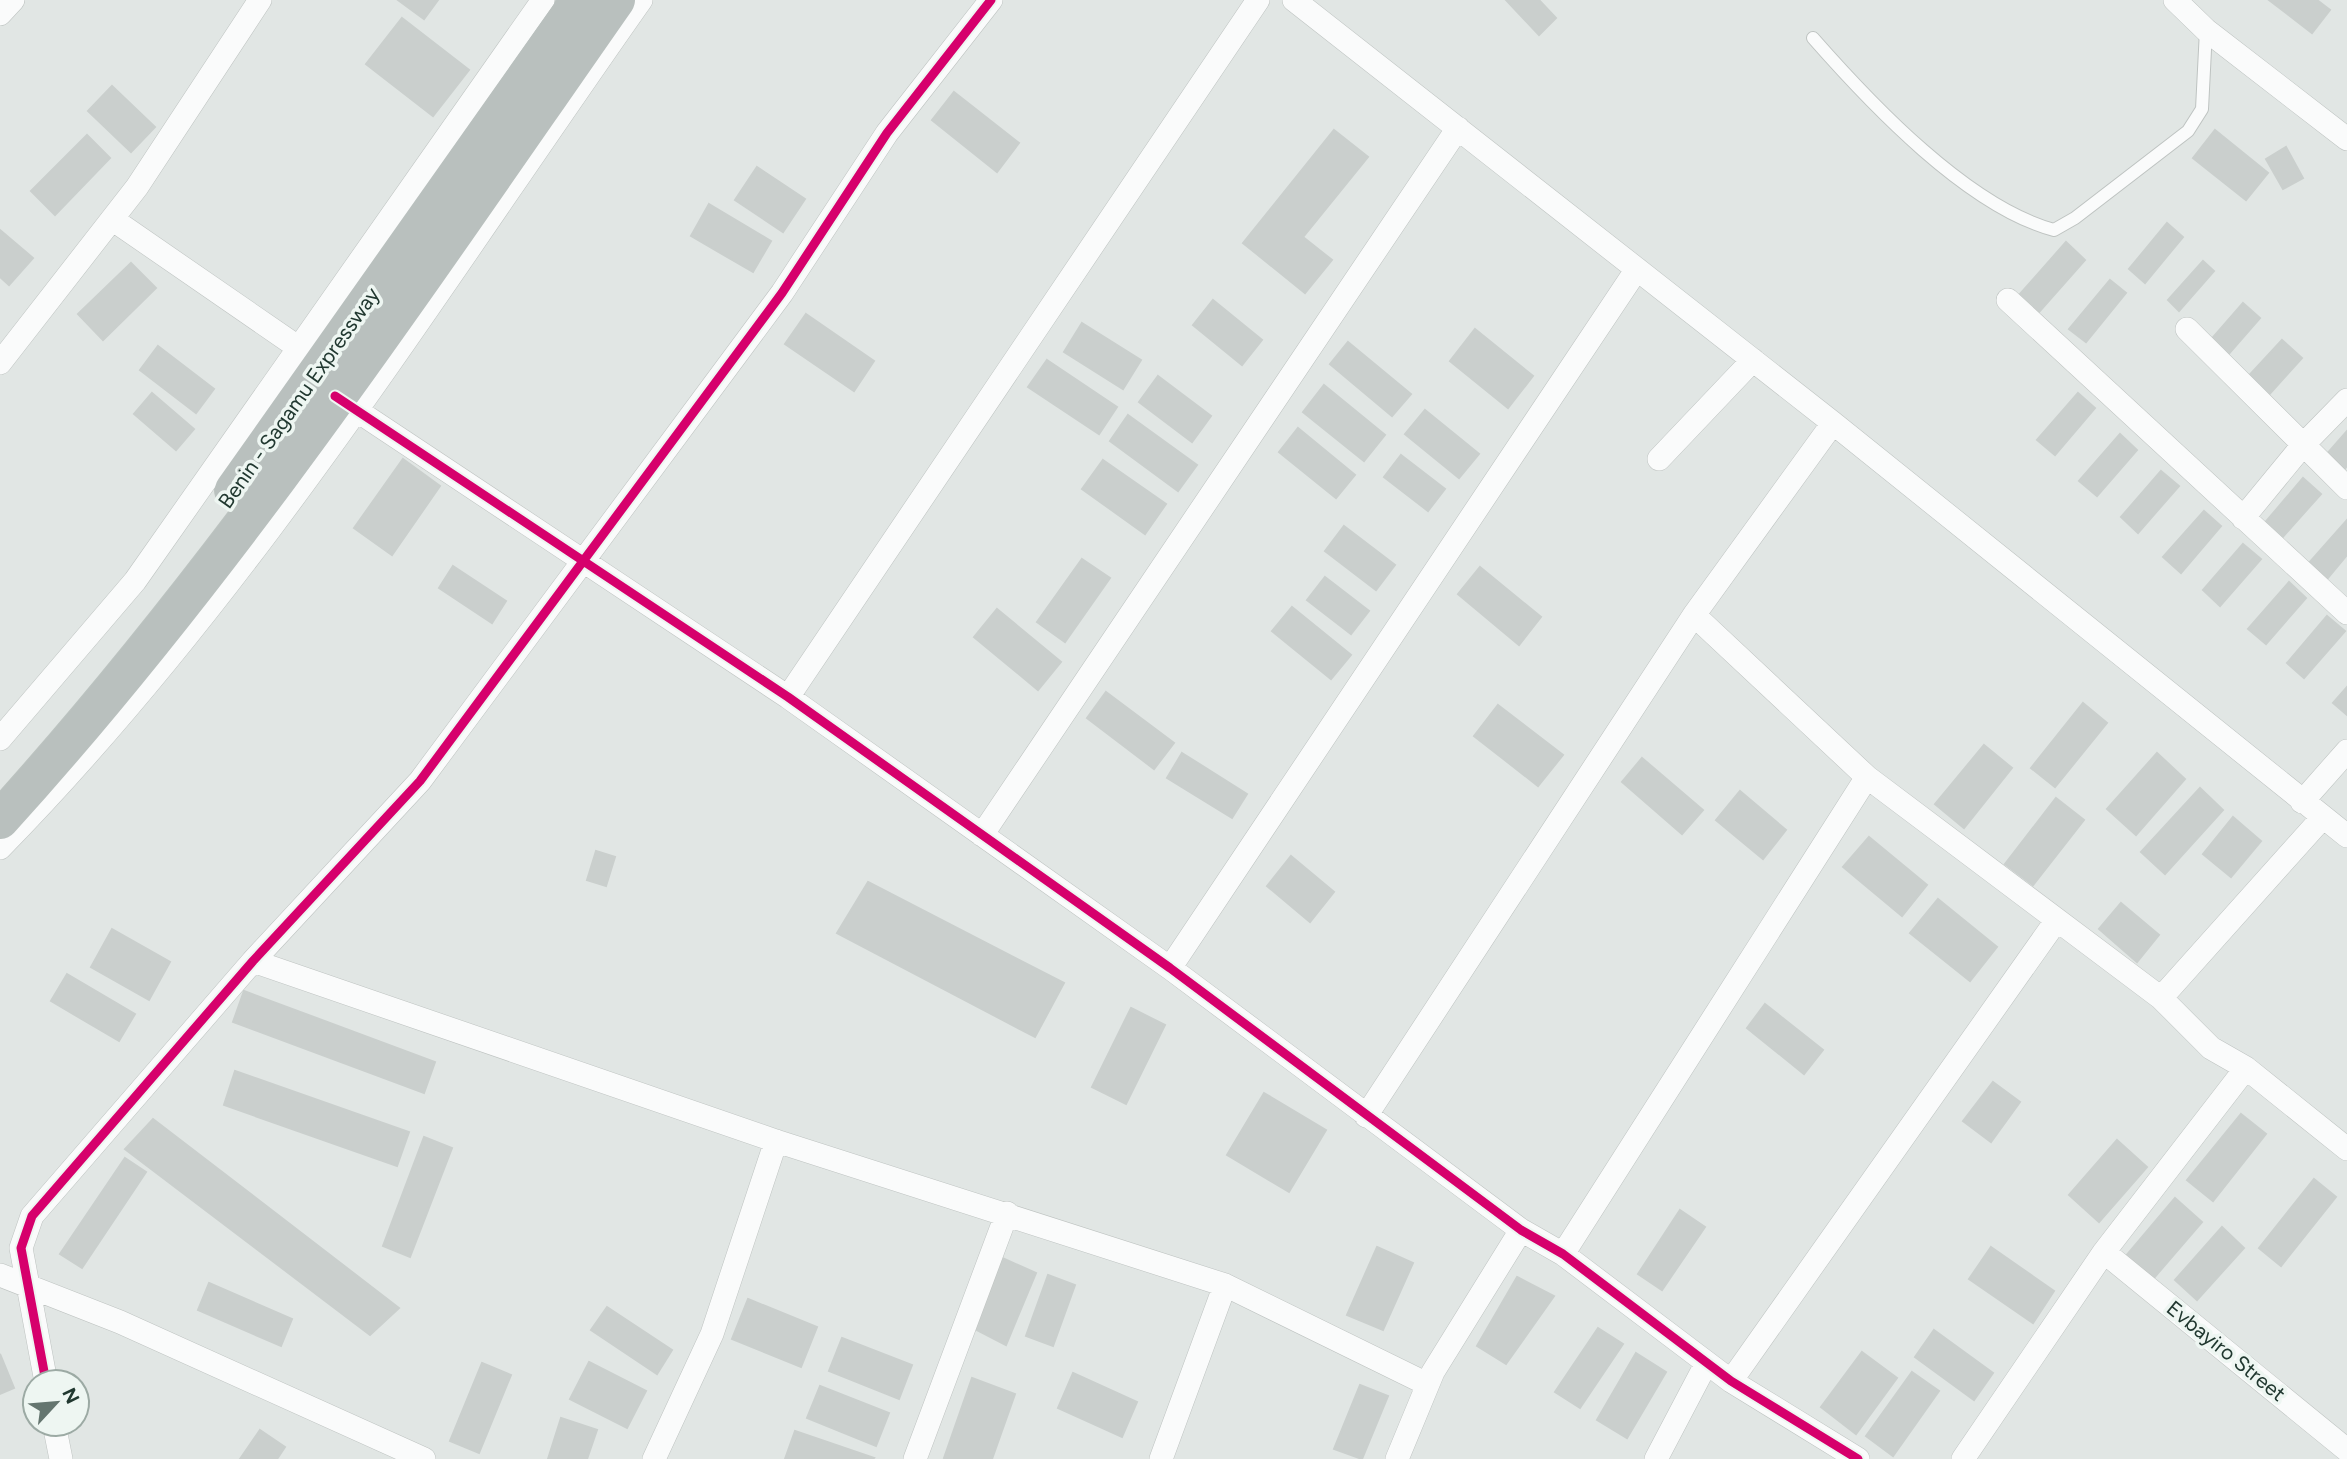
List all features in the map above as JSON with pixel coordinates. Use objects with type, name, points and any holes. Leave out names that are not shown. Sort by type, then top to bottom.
[{"type":"highway","name":"Benin - Sagamu Expressway","points":[[0,782],[193,570],[580,0]]},
{"type":"highway","points":[[0,820],[82,730],[193,570],[346,404],[615,0]]},
{"type":"street","points":[[0,14],[13,0]]},
{"type":"street","points":[[0,363],[137,187],[260,0]]},
{"type":"street","points":[[0,739],[135,581],[542,0]]},
{"type":"street","points":[[0,848],[124,713],[641,0]]},
{"type":"street","points":[[43,1368],[21,1248],[32,1216],[253,961],[420,781],[782,293],[887,133],[991,0]]},
{"type":"street","points":[[788,697],[1258,0]]},
{"type":"street","points":[[1294,0],[1754,360],[2347,836]]},
{"type":"street","points":[[2175,0],[2206,30],[2347,139]]},
{"type":"street","points":[[982,835],[1458,128]]},
{"type":"street","points":[[111,219],[299,348]]},
{"type":"street","points":[[1170,968],[1637,269]]},
{"type":"street","points":[[2008,300],[2347,613]]},
{"type":"street","points":[[2187,329],[2347,488]]},
{"type":"street","points":[[1659,459],[1754,360]]},
{"type":"street","points":[[2243,518],[2303,446],[2347,400]]},
{"type":"street","points":[[346,404],[788,697],[1170,968],[1521,1230],[1563,1254],[1706,1364],[1858,1459]]},
{"type":"street","points":[[1366,1116],[1694,615],[1833,423]]},
{"type":"street","points":[[1694,615],[1867,776],[2056,922],[2161,998],[2211,1048],[2246,1068],[2347,1149]]},
{"type":"street","points":[[2302,802],[2347,751]]},
{"type":"street","points":[[1563,1254],[1867,776]]},
{"type":"street","points":[[2161,998],[2323,817]]},
{"type":"street","points":[[1731,1381],[2056,922]]},
{"type":"street","points":[[253,961],[776,1141],[1225,1285],[1427,1384]]},
{"type":"street","points":[[1963,1459],[2104,1252],[2246,1068]]},
{"type":"street","points":[[654,1459],[712,1334],[776,1141]]},
{"type":"street","points":[[915,1459],[1007,1213]]},
{"type":"street","points":[[1397,1459],[1427,1384],[1521,1230]]},
{"type":"street","name":"Evbayiro Street","points":[[2104,1252],[2347,1450]]},
{"type":"street","points":[[0,1275],[26,1283],[424,1459]]},
{"type":"street","points":[[1161,1459],[1225,1285]]},
{"type":"street","points":[[1656,1459],[1706,1364]]},
{"type":"street","points":[[57,1438],[61,1459]]},
{"type":"lane","points":[[1813,38],[1847,76],[1957,179],[2036,225],[2054,230],[2075,218],[2188,131],[2202,109],[2206,30]]},
{"type":"building","points":[[398,0],[438,0],[424,19]]},
{"type":"building","points":[[1506,0],[1539,0],[1556,18],[1539,35]]},
{"type":"building","points":[[2269,0],[2317,0],[2330,10],[2312,33]]},
{"type":"building","points":[[402,18],[469,70],[433,116],[366,64]]},
{"type":"building","points":[[112,86],[155,127],[131,152],[88,111]]},
{"type":"building","points":[[954,92],[1019,143],[997,172],[932,120]]},
{"type":"building","points":[[1334,130],[1368,157],[1303,237],[1332,260],[1305,293],[1243,243]]},
{"type":"building","points":[[2215,130],[2268,173],[2246,200],[2193,158]]},
{"type":"building","points":[[87,135],[110,158],[55,215],[31,191]]},
{"type":"building","points":[[2286,147],[2303,178],[2283,189],[2266,159]]},
{"type":"building","points":[[757,167],[805,199],[783,232],[735,200]]},
{"type":"building","points":[[709,204],[771,241],[753,272],[691,236]]},
{"type":"building","points":[[2167,223],[2183,237],[2145,283],[2129,269]]},
{"type":"building","points":[[0,230],[33,258],[9,285],[0,277]]},
{"type":"building","points":[[2066,242],[2085,260],[2039,312],[2020,294]]},
{"type":"building","points":[[2203,261],[2214,271],[2179,311],[2168,300]]},
{"type":"building","points":[[131,263],[156,288],[103,340],[78,314]]},
{"type":"building","points":[[2110,280],[2126,293],[2086,342],[2069,329]]},
{"type":"building","points":[[1213,300],[1262,340],[1242,365],[1193,325]]},
{"type":"building","points":[[2243,303],[2260,318],[2226,357],[2209,342]]},
{"type":"building","points":[[806,314],[874,361],[854,391],[785,344]]},
{"type":"building","points":[[1082,323],[1141,360],[1123,389],[1064,352]]},
{"type":"building","points":[[1475,329],[1533,376],[1508,408],[1450,361]]},
{"type":"building","points":[[2282,340],[2302,358],[2265,399],[2244,381]]},
{"type":"building","points":[[1348,342],[1411,394],[1392,416],[1330,364]]},
{"type":"building","points":[[158,346],[214,389],[196,413],[140,370]]},
{"type":"building","points":[[1047,360],[1117,407],[1099,434],[1028,387]]},
{"type":"building","points":[[1158,376],[1211,416],[1192,442],[1139,402]]},
{"type":"building","points":[[1324,385],[1385,435],[1364,461],[1303,412]]},
{"type":"building","points":[[152,393],[194,429],[176,450],[134,414]]},
{"type":"building","points":[[2078,393],[2095,408],[2055,455],[2037,440]]},
{"type":"building","points":[[1425,410],[1479,454],[1459,478],[1405,434]]},
{"type":"building","points":[[1128,415],[1197,465],[1178,491],[1110,441]]},
{"type":"building","points":[[1298,428],[1355,475],[1336,498],[1279,452]]},
{"type":"building","points":[[2347,431],[2347,466],[2343,471],[2326,455]]},
{"type":"building","points":[[2120,434],[2137,450],[2097,496],[2079,481]]},
{"type":"building","points":[[1401,455],[1445,489],[1428,511],[1384,477]]},
{"type":"building","points":[[403,459],[440,486],[392,555],[354,528]]},
{"type":"building","points":[[1103,460],[1166,504],[1145,534],[1082,489]]},
{"type":"building","points":[[2161,471],[2179,486],[2138,533],[2121,517]]},
{"type":"building","points":[[2303,478],[2321,494],[2280,540],[2263,525]]},
{"type":"building","points":[[2204,511],[2221,526],[2181,573],[2163,557]]},
{"type":"building","points":[[2347,520],[2347,555],[2327,579],[2309,563]]},
{"type":"building","points":[[1344,526],[1395,565],[1376,590],[1325,551]]},
{"type":"building","points":[[2243,544],[2261,559],[2220,606],[2203,590]]},
{"type":"building","points":[[1082,559],[1110,578],[1065,642],[1037,622]]},
{"type":"building","points":[[453,566],[506,601],[492,623],[439,588]]},
{"type":"building","points":[[1480,567],[1541,617],[1519,645],[1458,594]]},
{"type":"building","points":[[1325,577],[1369,611],[1351,634],[1307,600]]},
{"type":"building","points":[[2289,582],[2306,598],[2266,644],[2248,629]]},
{"type":"building","points":[[1292,607],[1351,655],[1331,679],[1272,631]]},
{"type":"building","points":[[997,609],[1061,662],[1038,690],[974,637]]},
{"type":"building","points":[[2327,616],[2345,631],[2304,678],[2287,663]]},
{"type":"building","points":[[2347,687],[2347,715],[2333,703]]},
{"type":"building","points":[[1106,692],[1174,743],[1154,769],[1087,718]]},
{"type":"building","points":[[2083,703],[2107,723],[2055,787],[2031,768]]},
{"type":"building","points":[[1498,705],[1563,755],[1538,786],[1474,736]]},
{"type":"building","points":[[1984,745],[2012,768],[1964,828],[1935,804]]},
{"type":"building","points":[[1182,753],[1247,794],[1232,818],[1167,778]]},
{"type":"building","points":[[2157,753],[2185,779],[2136,835],[2107,809]]},
{"type":"building","points":[[1642,758],[1703,810],[1682,834],[1622,782]]},
{"type":"building","points":[[2200,788],[2223,810],[2165,874],[2141,852]]},
{"type":"building","points":[[1740,791],[1786,830],[1763,859],[1716,820]]},
{"type":"building","points":[[2056,798],[2084,820],[2033,885],[2005,864]]},
{"type":"building","points":[[2233,817],[2261,841],[2231,877],[2203,854]]},
{"type":"building","points":[[1869,837],[1927,885],[1902,916],[1843,867]]},
{"type":"building","points":[[596,851],[615,857],[606,886],[587,880]]},
{"type":"building","points":[[1291,856],[1334,892],[1310,922],[1267,886]]},
{"type":"building","points":[[868,882],[1064,983],[1035,1037],[837,933]]},
{"type":"building","points":[[1938,899],[1997,947],[1970,981],[1910,933]]},
{"type":"building","points":[[2121,903],[2159,935],[2137,962],[2099,929]]},
{"type":"building","points":[[112,929],[170,962],[149,1000],[91,967]]},
{"type":"building","points":[[67,974],[135,1014],[119,1041],[51,1001]]},
{"type":"building","points":[[244,991],[435,1062],[424,1093],[233,1022]]},
{"type":"building","points":[[1765,1004],[1823,1050],[1804,1074],[1747,1028]]},
{"type":"building","points":[[1131,1008],[1165,1025],[1126,1104],[1092,1087]]},
{"type":"building","points":[[235,1071],[409,1132],[397,1166],[224,1105]]},
{"type":"building","points":[[1993,1082],[2020,1102],[1991,1142],[1963,1121]]},
{"type":"building","points":[[1264,1093],[1326,1130],[1289,1192],[1227,1155]]},
{"type":"building","points":[[2241,1114],[2266,1134],[2213,1201],[2187,1180]]},
{"type":"building","points":[[153,1119],[399,1308],[370,1335],[125,1149]]},
{"type":"building","points":[[424,1137],[452,1148],[410,1257],[383,1246]]},
{"type":"building","points":[[2117,1140],[2147,1167],[2099,1222],[2069,1195]]},
{"type":"building","points":[[125,1158],[146,1172],[82,1268],[60,1254]]},
{"type":"building","points":[[2314,1179],[2336,1197],[2281,1266],[2259,1248]]},
{"type":"building","points":[[2175,1198],[2202,1222],[2153,1279],[2126,1256]]},
{"type":"building","points":[[1680,1210],[1705,1227],[1662,1290],[1638,1274]]},
{"type":"building","points":[[2222,1227],[2244,1248],[2197,1300],[2175,1280]]},
{"type":"building","points":[[1377,1247],[1413,1263],[1383,1330],[1347,1315]]},
{"type":"building","points":[[1991,1247],[2054,1291],[2033,1323],[1969,1279]]},
{"type":"building","points":[[1000,1257],[1036,1273],[1006,1345],[973,1328]]},
{"type":"building","points":[[1048,1275],[1075,1285],[1053,1346],[1026,1336]]},
{"type":"building","points":[[1517,1277],[1554,1296],[1506,1364],[1477,1346]]},
{"type":"building","points":[[209,1283],[292,1319],[281,1346],[198,1310]]},
{"type":"building","points":[[748,1299],[817,1327],[801,1367],[732,1339]]},
{"type":"building","points":[[607,1307],[672,1350],[657,1374],[591,1330]]},
{"type":"building","points":[[1598,1328],[1623,1344],[1580,1408],[1555,1392]]},
{"type":"building","points":[[1934,1330],[1993,1373],[1974,1400],[1915,1357]]},
{"type":"building","points":[[842,1338],[912,1365],[899,1399],[829,1371]]},
{"type":"building","points":[[1862,1352],[1897,1378],[1856,1434],[1821,1407]]},
{"type":"building","points":[[1636,1353],[1666,1372],[1627,1438],[1597,1420]]},
{"type":"building","points":[[0,1354],[14,1388],[0,1394]]},
{"type":"building","points":[[589,1362],[646,1391],[627,1428],[570,1399]]},
{"type":"building","points":[[482,1363],[511,1375],[479,1453],[450,1441]]},
{"type":"building","points":[[1912,1372],[1939,1391],[1893,1456],[1866,1436]]},
{"type":"building","points":[[1073,1373],[1137,1402],[1122,1437],[1058,1408]]},
{"type":"building","points":[[972,1378],[1015,1394],[992,1459],[947,1459],[944,1458]]},
{"type":"building","points":[[1360,1385],[1388,1396],[1362,1459],[1334,1449]]},
{"type":"building","points":[[820,1386],[889,1413],[876,1446],[807,1418]]},
{"type":"building","points":[[561,1418],[597,1430],[587,1459],[548,1459]]},
{"type":"building","points":[[260,1430],[285,1447],[277,1459],[240,1459]]},
{"type":"building","points":[[795,1431],[874,1458],[785,1459]]},
{"type":"cycle path","points":[[43,1368],[21,1248],[32,1216],[253,961],[420,781],[782,293],[887,133],[991,0]]},
{"type":"cycle path","points":[[335,396],[788,697],[1170,968],[1521,1230],[1563,1254],[1731,1381],[1858,1459]]}]
